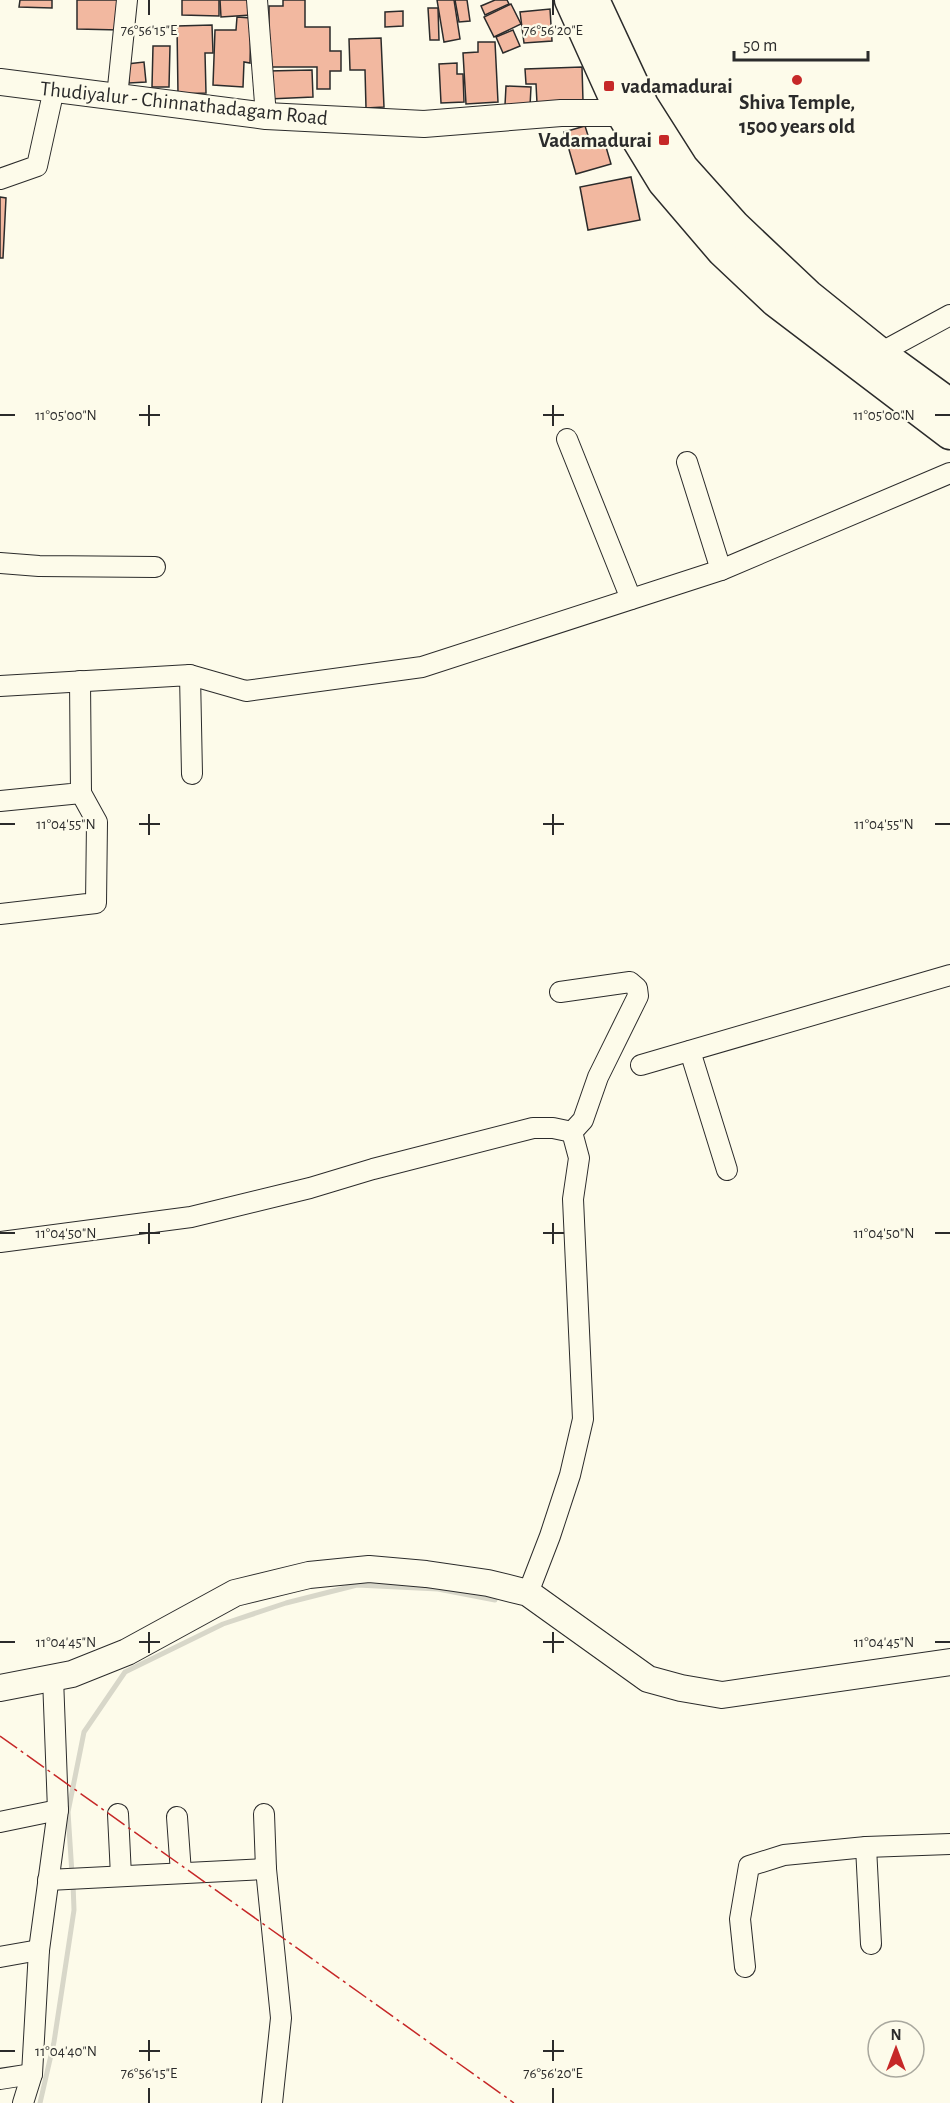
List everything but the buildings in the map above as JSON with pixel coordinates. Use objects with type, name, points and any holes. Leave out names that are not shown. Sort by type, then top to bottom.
[{"type":"highway","points":[[570,0],[632,109],[735,226],[808,295],[880,353],[950,404]]},
{"type":"highway","points":[[594,0],[632,109],[663,182],[722,250],[775,301],[950,434]]},
{"type":"main road","name":"Thudiyalur - Chinnathadagam Road","points":[[0,82],[266,116],[424,124],[632,109]]},
{"type":"main road","points":[[0,1688],[72,1674],[127,1652],[235,1593],[309,1575],[369,1569],[488,1583],[528,1593],[648,1679],[681,1688],[722,1695],[950,1662]]},
{"type":"street","points":[[117,97],[127,0]]},
{"type":"street","points":[[257,0],[266,116]]},
{"type":"street","points":[[0,179],[37,166],[54,89]]},
{"type":"street","points":[[880,353],[950,315]]},
{"type":"street","points":[[567,439],[631,599]]},
{"type":"street","points":[[687,462],[721,570]]},
{"type":"street","points":[[0,686],[190,675],[246,691],[422,667],[721,570],[950,473]]},
{"type":"street","points":[[0,563],[39,566],[155,567]]},
{"type":"street","points":[[190,675],[192,774]]},
{"type":"street","points":[[0,914],[96,903],[97,822],[81,793],[80,681]]},
{"type":"street","points":[[0,801],[81,793]]},
{"type":"street","points":[[641,1065],[950,975]]},
{"type":"street","points":[[560,992],[630,982],[637,988],[638,996],[598,1077],[583,1120],[572,1132]]},
{"type":"street","points":[[690,1051],[727,1170]]},
{"type":"street","points":[[0,1242],[191,1217],[310,1188],[373,1169],[533,1128],[553,1128],[572,1132]]},
{"type":"street","points":[[528,1593],[570,1475],[583,1419],[573,1199],[579,1158],[572,1132]]},
{"type":"street","points":[[23,2103],[32,2074],[39,1950],[64,1879],[58,1810],[53,1678]]},
{"type":"street","points":[[0,1822],[58,1810]]},
{"type":"street","points":[[118,1814],[121,1876]]},
{"type":"street","points":[[264,1814],[266,1869],[281,2018],[272,2103]]},
{"type":"street","points":[[177,1817],[181,1873]]},
{"type":"street","points":[[745,1967],[741,1919],[749,1866],[784,1854],[866,1847],[950,1844]]},
{"type":"street","points":[[866,1847],[871,1944]]},
{"type":"street","points":[[64,1879],[266,1869]]},
{"type":"street","points":[[0,1957],[39,1950]]},
{"type":"street","points":[[0,2079],[32,2074]]},
{"type":"waterway","points":[[72,1874],[68,1812],[84,1732],[125,1672],[223,1624],[286,1603],[357,1585],[438,1589],[495,1600]]},
{"type":"waterway","points":[[40,2103],[54,2042],[74,1910],[73,1883]]},
{"type":"power","points":[[0,1736],[514,2103]]},
{"type":"place","name":"Shiva Temple, 1500 years old","points":[[797,80]]},
{"type":"place","name":"vadamadurai","points":[[609,86]]},
{"type":"place","name":"Vadamadurai","points":[[664,140]]}]
